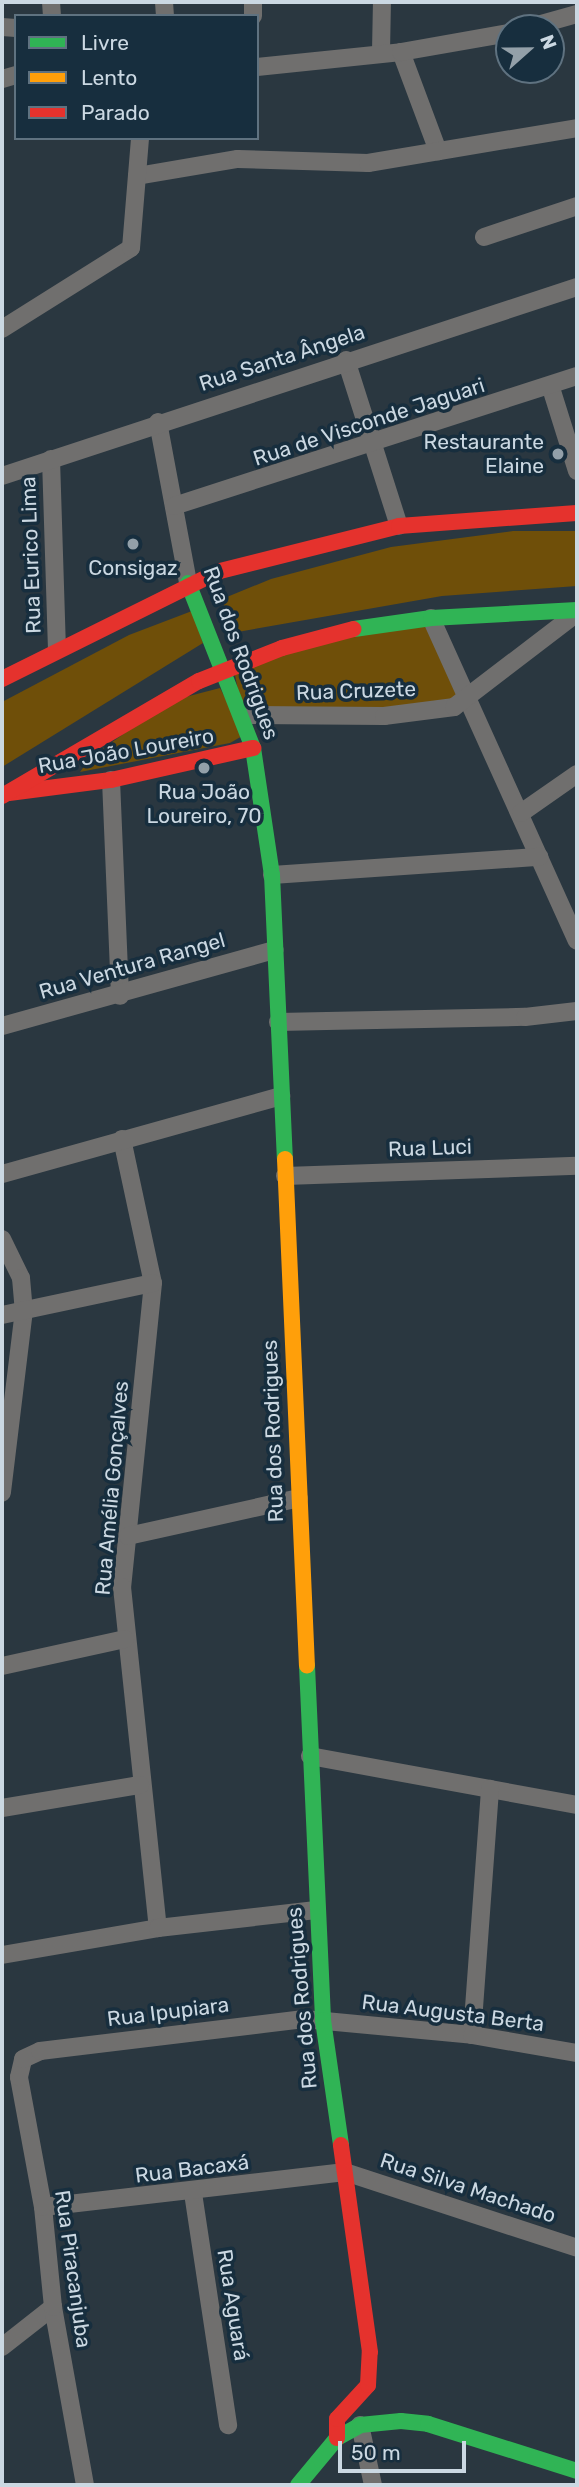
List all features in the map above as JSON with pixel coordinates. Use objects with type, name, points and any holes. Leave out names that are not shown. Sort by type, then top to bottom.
[{"type":"street","points":[[381,52],[382,2]]},
{"type":"street","points":[[259,66],[401,52],[495,35]]},
{"type":"street","points":[[401,52],[438,151]]},
{"type":"street","points":[[137,176],[208,161],[329,165],[438,151],[577,128]]},
{"type":"street","points":[[2,329],[131,248],[140,140]]},
{"type":"street","points":[[484,237],[577,206]]},
{"type":"street","name":"Rua Santa Ângela","points":[[2,476],[346,360],[577,287]]},
{"type":"street","points":[[346,360],[399,526]]},
{"type":"street","name":"Rua de Visconde Jaguari","points":[[174,506],[551,388],[577,376]]},
{"type":"street","points":[[551,388],[577,471]]},
{"type":"street","name":"Rua dos Rodrigues","points":[[158,422],[188,583],[225,668],[253,748],[272,875],[323,2020],[371,2369],[359,2400],[337,2419],[337,2438]]},
{"type":"street","name":"Rua Eurico Lima","points":[[51,459],[57,649]]},
{"type":"street","points":[[2,679],[188,583],[399,526],[577,513]]},
{"type":"street","points":[[4,794],[225,668],[340,631],[431,618],[577,612]]},
{"type":"street","points":[[468,699],[577,612]]},
{"type":"street","points":[[431,618],[575,931]]},
{"type":"street","name":"Rua Cruzete","points":[[243,715],[384,716],[454,707],[468,699]]},
{"type":"street","name":"Rua João Loureiro","points":[[4,794],[111,779],[253,748]]},
{"type":"street","points":[[521,813],[577,774]]},
{"type":"street","points":[[111,779],[120,996]]},
{"type":"street","points":[[272,875],[539,857]]},
{"type":"street","name":"Rua Ventura Rangel","points":[[2,1026],[120,996],[275,950]]},
{"type":"street","points":[[278,1022],[525,1017],[577,1011]]},
{"type":"street","points":[[2,1174],[281,1096]]},
{"type":"street","name":"Rua Amélia Gonçalves","points":[[122,1139],[153,1283],[128,1536],[125,1639],[158,1928]]},
{"type":"street","name":"Rua Luci","points":[[285,1176],[577,1166]]},
{"type":"street","points":[[2,1239],[21,1278],[24,1310],[2,1493]]},
{"type":"street","points":[[2,1315],[153,1283]]},
{"type":"street","points":[[128,1536],[299,1498]]},
{"type":"street","points":[[2,1666],[125,1639]]},
{"type":"street","points":[[310,1756],[577,1804]]},
{"type":"street","points":[[2,1808],[140,1785]]},
{"type":"street","points":[[472,2035],[490,1789]]},
{"type":"street","points":[[2,1955],[158,1928],[316,1910]]},
{"type":"street","name":"Rua Augusta Berta","points":[[323,2020],[472,2035],[577,2053]]},
{"type":"street","name":"Rua Ipupiara","points":[[23,2059],[40,2051],[323,2020]]},
{"type":"street","name":"Rua Piracanjuba","points":[[23,2059],[19,2077],[43,2207],[53,2307],[85,2485]]},
{"type":"street","name":"Rua Bacaxá","points":[[43,2207],[193,2193],[345,2172]]},
{"type":"street","name":"Rua Silva Machado","points":[[345,2172],[577,2248]]},
{"type":"street","name":"Rua Aguará","points":[[193,2193],[228,2425]]},
{"type":"street","points":[[2,2347],[53,2307]]},
{"type":"street","points":[[298,2485],[337,2438],[360,2425],[428,2424],[577,2471]]},
{"type":"street","points":[[360,2425],[373,2485]]},
{"type":"shaded area","points":[[513,531],[577,531],[577,586],[442,596],[232,633],[222,599],[271,579],[391,547]]},
{"type":"shaded area","points":[[192,611],[203,643],[2,767],[2,702],[129,635]]},
{"type":"shaded area","points":[[431,618],[466,698],[454,706],[243,715],[233,665]]},
{"type":"shaded area","points":[[220,688],[244,735],[230,743],[80,772],[91,757],[170,701]]},
{"type":"traffic: fast","points":[[188,583],[253,748],[272,875],[285,1159]]},
{"type":"traffic: fast","points":[[354,629],[431,618],[577,610]]},
{"type":"traffic: fast","points":[[307,1666],[323,2020],[341,2145]]},
{"type":"traffic: fast","points":[[298,2485],[337,2438],[360,2425],[401,2421],[428,2424],[577,2471]]},
{"type":"traffic: slow","points":[[285,1159],[307,1666]]},
{"type":"traffic: jam","points":[[2,679],[220,571],[399,526],[577,513]]},
{"type":"traffic: jam","points":[[2,796],[199,681],[282,648],[354,629]]},
{"type":"traffic: jam","points":[[9,793],[111,780],[253,748]]},
{"type":"traffic: jam","points":[[337,2438],[337,2419],[368,2385],[370,2352],[341,2145]]},
{"type":"place","name":"Restaurante Elaine","points":[[558,454]]},
{"type":"place","name":"Consigaz","points":[[133,544]]},
{"type":"place","name":"Rua João Loureiro, 70","points":[[204,768]]}]
